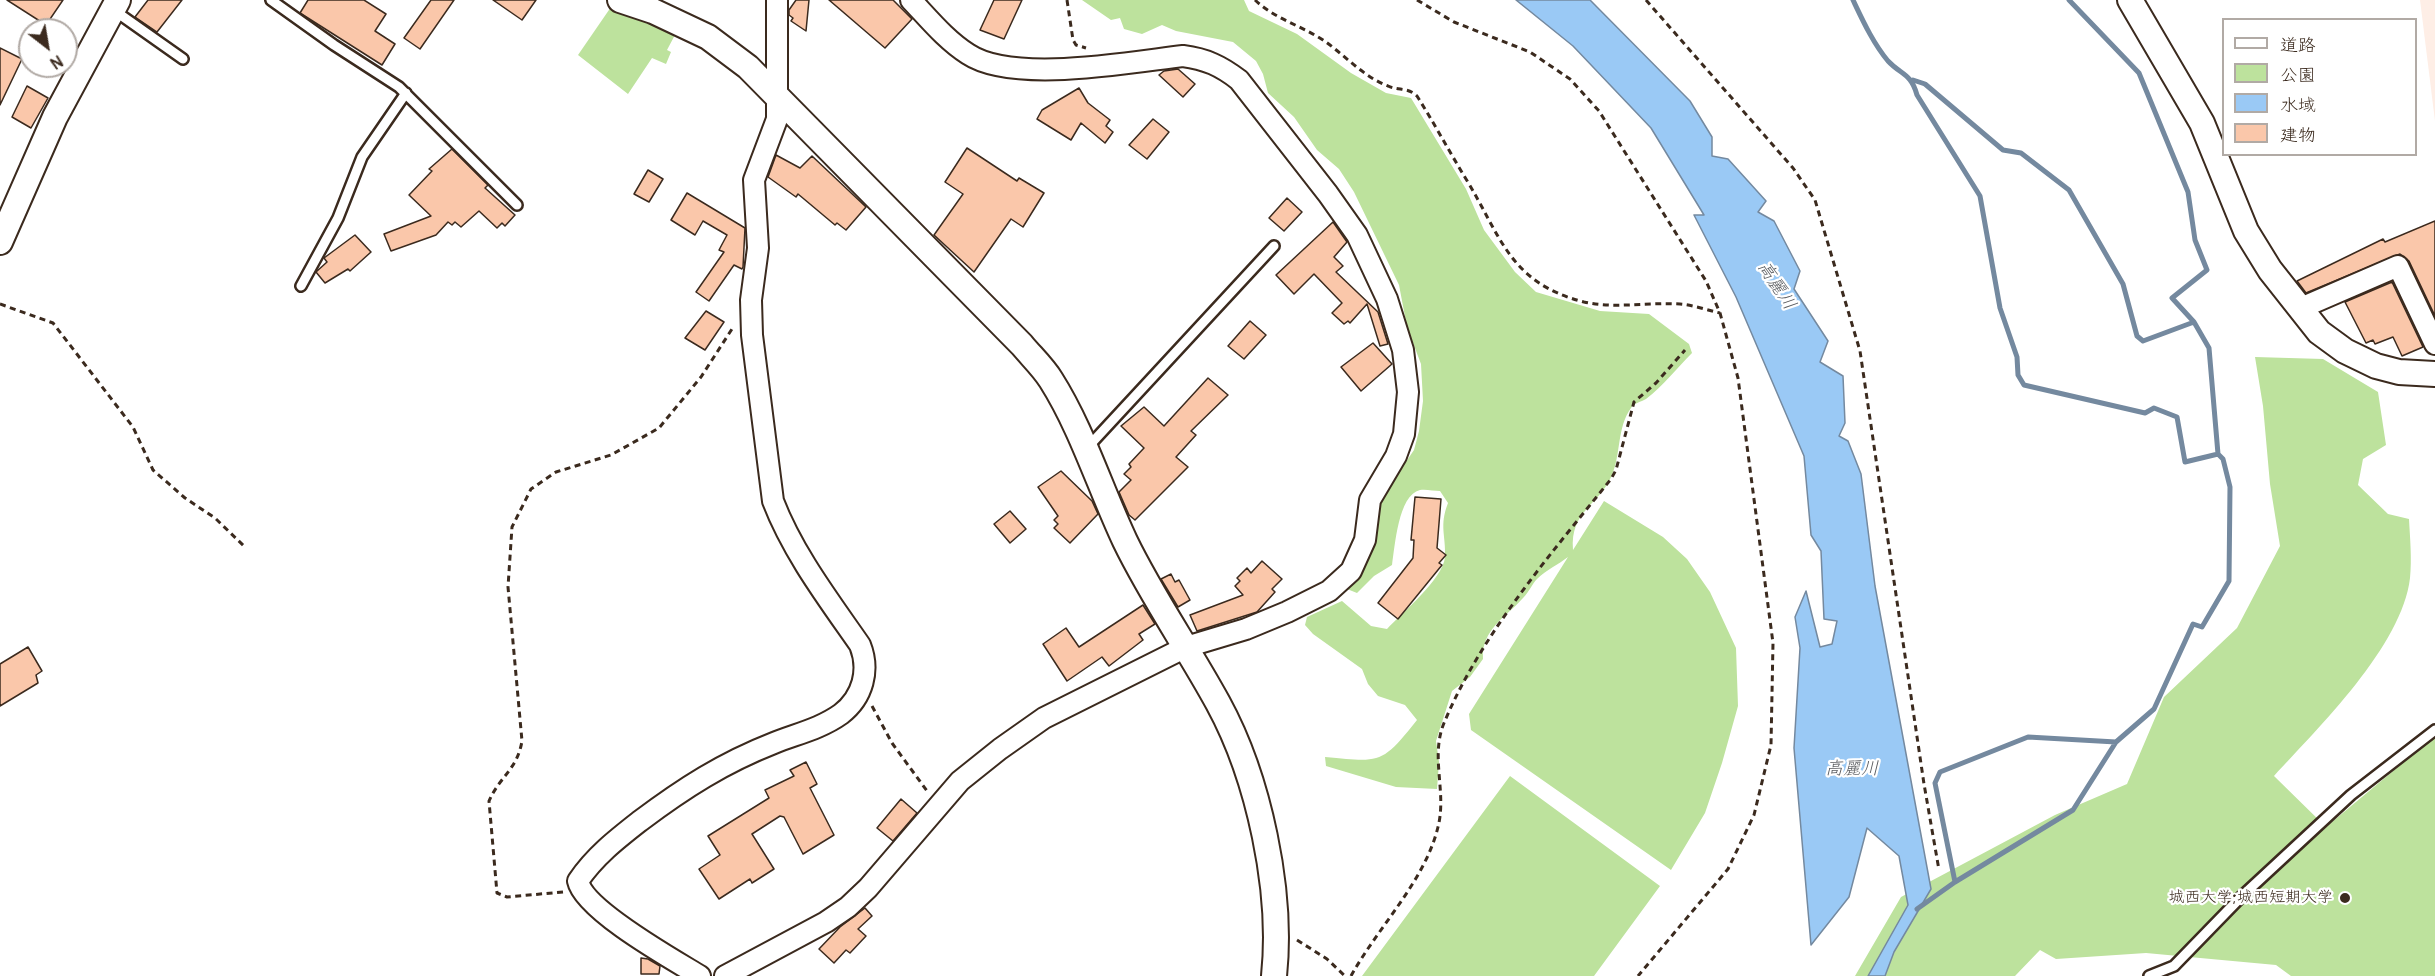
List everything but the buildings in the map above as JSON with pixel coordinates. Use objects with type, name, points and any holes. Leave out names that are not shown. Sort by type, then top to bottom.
[{"type":"street","points":[[620,0],[652,11],[708,37],[748,67],[1022,345],[1051,379],[1085,449],[1126,543],[1219,705],[1245,766],[1269,864],[1275,934],[1274,976]]},
{"type":"street","points":[[700,976],[674,968],[595,908],[580,891],[578,881],[603,850],[686,786],[708,773],[765,747],[815,729],[842,713],[861,686],[866,674],[865,657],[860,645],[804,562],[782,525],[773,501],[752,334],[752,300],[758,248],[754,180],[777,119],[777,0]]},
{"type":"street","points":[[725,976],[826,922],[848,907],[960,781],[1044,718],[1186,647],[1246,629],[1329,591],[1351,571],[1365,540],[1370,500],[1396,456],[1404,434],[1408,410],[1403,350],[1387,299],[1357,235],[1239,80],[1221,66],[1202,58],[1183,56],[1061,70],[995,64],[970,56],[945,35],[912,0]]},
{"type":"street","points":[[2130,0],[2202,123],[2246,231],[2270,270],[2319,332],[2345,351],[2376,366],[2399,372],[2435,374]]},
{"type":"street","points":[[0,242],[55,117],[116,5]]},
{"type":"street","points":[[2301,308],[2398,266],[2435,344]]},
{"type":"lane","points":[[271,0],[406,93],[517,204]]},
{"type":"lane","points":[[116,5],[183,59]]},
{"type":"lane","points":[[301,286],[338,218],[362,157],[406,93]]},
{"type":"lane","points":[[1085,449],[1274,246]]},
{"type":"lane","points":[[2149,976],[2174,966],[2242,896],[2351,795],[2435,730]]},
{"type":"path","points":[[1067,0],[1073,40],[1076,45],[1089,49]]},
{"type":"path","points":[[1255,0],[1280,20],[1326,42],[1346,60],[1374,78],[1388,86],[1410,89],[1417,96],[1496,235],[1521,270],[1537,281],[1563,295],[1584,302],[1611,306],[1682,304],[1719,313]]},
{"type":"path","points":[[1417,0],[1454,22],[1530,52],[1570,79],[1599,111],[1706,281],[1719,313],[1738,378],[1773,643],[1771,746],[1754,815],[1728,869],[1638,976]]},
{"type":"path","points":[[1646,0],[1793,168],[1815,200],[1860,351],[1924,784],[1939,870]]},
{"type":"path","points":[[0,304],[53,323],[133,427],[153,470],[185,498],[214,518],[246,548]]},
{"type":"path","points":[[580,891],[507,897],[497,893],[489,801],[495,788],[519,759],[522,741],[508,587],[512,527],[531,489],[556,472],[611,455],[659,428],[701,377],[732,329]]},
{"type":"path","points":[[1351,976],[1367,947],[1409,888],[1434,843],[1441,813],[1437,757],[1443,726],[1468,670],[1611,479],[1616,470],[1634,402],[1685,350]]},
{"type":"path","points":[[861,686],[904,760],[939,804]]},
{"type":"path","points":[[1275,934],[1295,939],[1310,947],[1345,976]]},
{"type":"shaded area","points":[[2420,0],[2435,0],[2435,121]]},
{"type":"green space","points":[[1082,0],[1244,0],[1249,11],[1297,34],[1351,73],[1386,93],[1411,98],[1466,189],[1484,230],[1515,272],[1536,292],[1600,311],[1649,314],[1689,344],[1692,353],[1652,394],[1631,408],[1623,424],[1612,475],[1600,494],[1586,509],[1576,526],[1573,537],[1573,550],[1604,501],[1663,537],[1687,559],[1710,592],[1736,648],[1738,706],[1722,763],[1705,813],[1671,870],[1471,730],[1469,714],[1568,557],[1537,579],[1525,596],[1496,625],[1486,640],[1483,659],[1470,677],[1452,691],[1436,741],[1439,762],[1437,789],[1396,787],[1326,766],[1325,757],[1358,760],[1379,757],[1387,753],[1417,720],[1405,705],[1378,696],[1368,684],[1362,669],[1313,634],[1305,625],[1307,617],[1342,601],[1371,626],[1387,629],[1430,585],[1443,566],[1445,557],[1443,524],[1448,503],[1440,491],[1420,490],[1407,501],[1402,511],[1392,565],[1374,576],[1357,593],[1347,589],[1360,575],[1372,550],[1380,500],[1414,450],[1419,431],[1423,401],[1421,364],[1407,327],[1399,285],[1354,192],[1339,169],[1317,150],[1294,117],[1268,93],[1263,74],[1256,61],[1233,42],[1176,31],[1162,25],[1142,34],[1124,29],[1120,18],[1111,20]]},
{"type":"green space","points":[[611,7],[676,33],[667,50],[671,52],[666,64],[652,58],[628,94],[578,55]]},
{"type":"green space","points":[[2255,357],[2323,359],[2378,392],[2386,445],[2363,459],[2358,485],[2388,514],[2409,519],[2411,571],[2404,604],[2392,631],[2356,684],[2274,776],[2326,827],[2435,736],[2435,976],[2291,976],[2276,965],[2146,953],[2056,959],[2040,950],[2015,976],[1855,976],[1901,897],[2055,815],[2127,784],[2164,697],[2237,628],[2280,546]]},
{"type":"green space","points":[[1510,776],[1660,886],[1594,976],[1362,976]]},
{"type":"water","name":"高麗川","points":[[1516,0],[1590,0],[1690,101],[1712,137],[1712,156],[1728,159],[1766,201],[1758,212],[1774,221],[1800,271],[1794,289],[1828,341],[1820,362],[1843,376],[1845,423],[1839,436],[1848,441],[1861,474],[1875,586],[1931,889],[1894,952],[1885,976],[1868,976],[1908,905],[1899,856],[1867,828],[1849,897],[1811,945],[1794,748],[1800,648],[1795,617],[1806,591],[1820,647],[1832,644],[1837,621],[1824,619],[1821,551],[1811,535],[1804,456],[1736,297],[1694,215],[1704,215],[1651,128],[1573,46]]},
{"type":"waterway","points":[[1853,0],[1869,32],[1888,61],[1912,82],[1917,95],[1980,196],[2000,308],[2017,357],[2018,375],[2024,385],[2145,413],[2154,408],[2177,417],[2185,462],[2218,454],[2223,459],[2230,487],[2229,581],[2202,627],[2193,624],[2154,709],[2116,742],[2028,737],[1940,772],[1935,783],[1955,882]]},
{"type":"waterway","points":[[2069,0],[2139,73],[2188,192],[2195,240],[2207,270],[2172,298],[2194,322],[2209,348],[2218,454]]},
{"type":"waterway","points":[[1913,80],[1925,84],[2003,150],[2021,153],[2069,190],[2123,284],[2137,336],[2143,341],[2194,322]]},
{"type":"waterway","points":[[1917,909],[1955,882],[2073,810],[2116,742]]},
{"type":"place","name":"城西大学;城西短期大学","points":[[2345,898]]}]
